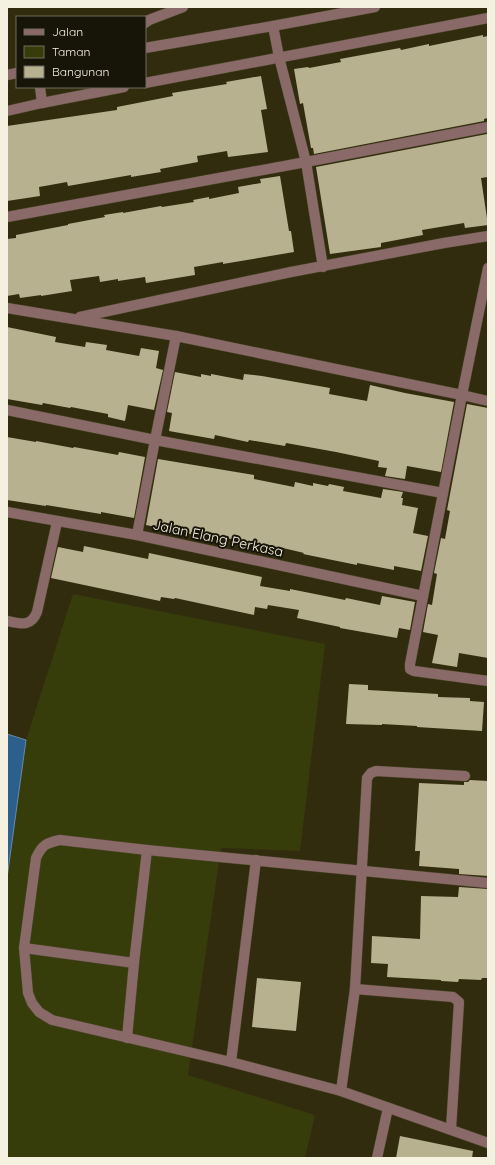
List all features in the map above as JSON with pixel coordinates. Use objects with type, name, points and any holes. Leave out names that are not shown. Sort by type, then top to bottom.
[{"type":"street","points":[[146,23],[149,20],[183,7]]},
{"type":"street","points":[[146,48],[272,26],[356,9],[375,7]]},
{"type":"street","points":[[146,83],[488,18]]},
{"type":"street","points":[[272,26],[306,162],[323,267]]},
{"type":"street","points":[[40,88],[42,103]]},
{"type":"street","points":[[7,111],[119,88]]},
{"type":"street","points":[[7,217],[488,127]]},
{"type":"street","points":[[74,318],[444,243],[488,236]]},
{"type":"street","points":[[488,268],[410,664],[410,669],[414,671],[488,681]]},
{"type":"street","points":[[7,308],[176,336],[488,401]]},
{"type":"street","points":[[136,535],[176,336]]},
{"type":"street","points":[[7,410],[155,440],[444,493]]},
{"type":"street","name":"Jalan Elang Perkasa","points":[[7,512],[136,535],[423,596]]},
{"type":"street","points":[[7,621],[28,623],[35,618],[57,522]]},
{"type":"street","points":[[341,1091],[355,988],[368,778],[371,773],[376,771],[465,776]]},
{"type":"street","points":[[488,883],[147,850],[60,840],[48,843],[40,849],[36,858],[24,948],[28,993],[39,1012],[52,1020],[231,1062],[341,1091],[488,1143]]},
{"type":"street","points":[[128,1038],[134,963],[147,850]]},
{"type":"street","points":[[231,1062],[256,860]]},
{"type":"street","points":[[24,948],[134,963]]},
{"type":"street","points":[[355,988],[453,997],[459,1002],[451,1129]]},
{"type":"street","points":[[377,1158],[388,1108]]},
{"type":"green space","points":[[73,594],[325,644],[300,851],[221,848],[188,1075],[315,1115],[305,1158],[7,1158],[7,878],[26,740]]},
{"type":"water","points":[[7,734],[26,740],[7,878]]},
{"type":"building","points":[[483,35],[483,37],[488,36],[488,118],[484,119],[484,121],[314,154],[313,148],[311,148],[303,103],[300,104],[294,69],[309,68],[341,62],[340,59],[400,48],[401,50],[429,44],[429,46]]},
{"type":"building","points":[[261,76],[267,109],[261,110],[268,152],[228,157],[227,151],[197,156],[198,162],[160,169],[161,172],[131,177],[131,175],[68,186],[67,182],[39,187],[40,196],[7,201],[7,126],[117,110],[117,107],[173,96],[172,93],[227,84],[226,82]]},
{"type":"building","points":[[487,134],[488,177],[481,178],[488,225],[465,228],[464,223],[422,230],[423,235],[381,243],[381,247],[330,254],[316,167]]},
{"type":"building","points":[[280,176],[294,252],[223,264],[223,262],[194,267],[195,275],[146,283],[145,277],[100,282],[99,276],[70,280],[72,291],[20,298],[19,294],[7,296],[7,239],[16,238],[16,235],[105,217],[104,215],[194,202],[193,200],[209,197],[209,199],[239,193],[238,187],[261,183],[260,179]]},
{"type":"building","points":[[7,327],[56,337],[55,342],[85,347],[86,342],[107,345],[106,350],[139,356],[141,348],[159,351],[156,368],[163,370],[154,410],[128,405],[125,421],[108,417],[108,414],[71,407],[43,403],[42,405],[7,399]]},
{"type":"building","points":[[175,372],[201,377],[201,374],[211,376],[211,374],[243,380],[244,374],[262,376],[330,388],[329,394],[367,401],[370,385],[454,402],[441,472],[407,466],[405,479],[385,476],[387,468],[378,467],[379,461],[336,452],[286,443],[285,446],[249,440],[248,442],[215,435],[214,439],[169,431],[172,413],[167,412]]},
{"type":"building","points":[[467,404],[488,408],[488,658],[459,653],[457,667],[432,663],[438,635],[423,632],[428,604],[432,605],[437,574],[434,573],[441,538],[445,539],[450,511],[447,510]]},
{"type":"building","points":[[7,437],[118,455],[119,452],[145,457],[134,518],[101,512],[101,514],[7,500]]},
{"type":"building","points":[[158,459],[254,475],[254,479],[294,487],[295,482],[313,486],[313,483],[328,486],[329,484],[344,487],[343,491],[381,498],[383,489],[403,492],[401,498],[403,498],[402,505],[418,508],[413,533],[428,536],[421,571],[394,566],[394,570],[357,563],[357,565],[303,554],[304,553],[283,548],[191,532],[191,534],[146,525]]},
{"type":"building","points":[[84,546],[148,559],[149,553],[262,577],[260,586],[290,591],[290,589],[345,600],[346,598],[380,605],[382,596],[415,602],[410,630],[399,628],[397,638],[340,628],[297,618],[299,610],[268,605],[267,609],[255,607],[254,615],[175,598],[161,597],[160,601],[51,578],[58,547],[83,552]]},
{"type":"building","points":[[349,684],[368,685],[368,690],[438,694],[438,697],[470,698],[470,701],[484,702],[482,731],[382,724],[346,724]]},
{"type":"building","points":[[470,780],[488,781],[488,876],[459,874],[459,869],[419,866],[420,851],[415,851],[419,783],[464,785],[464,782],[468,782]]},
{"type":"building","points":[[459,887],[488,889],[488,978],[482,978],[481,980],[459,979],[458,982],[387,977],[388,964],[371,963],[372,936],[420,939],[421,896],[458,897]]},
{"type":"building","points":[[257,978],[301,982],[296,1031],[252,1027]]},
{"type":"building","points":[[400,1136],[473,1151],[472,1158],[396,1158]]}]
